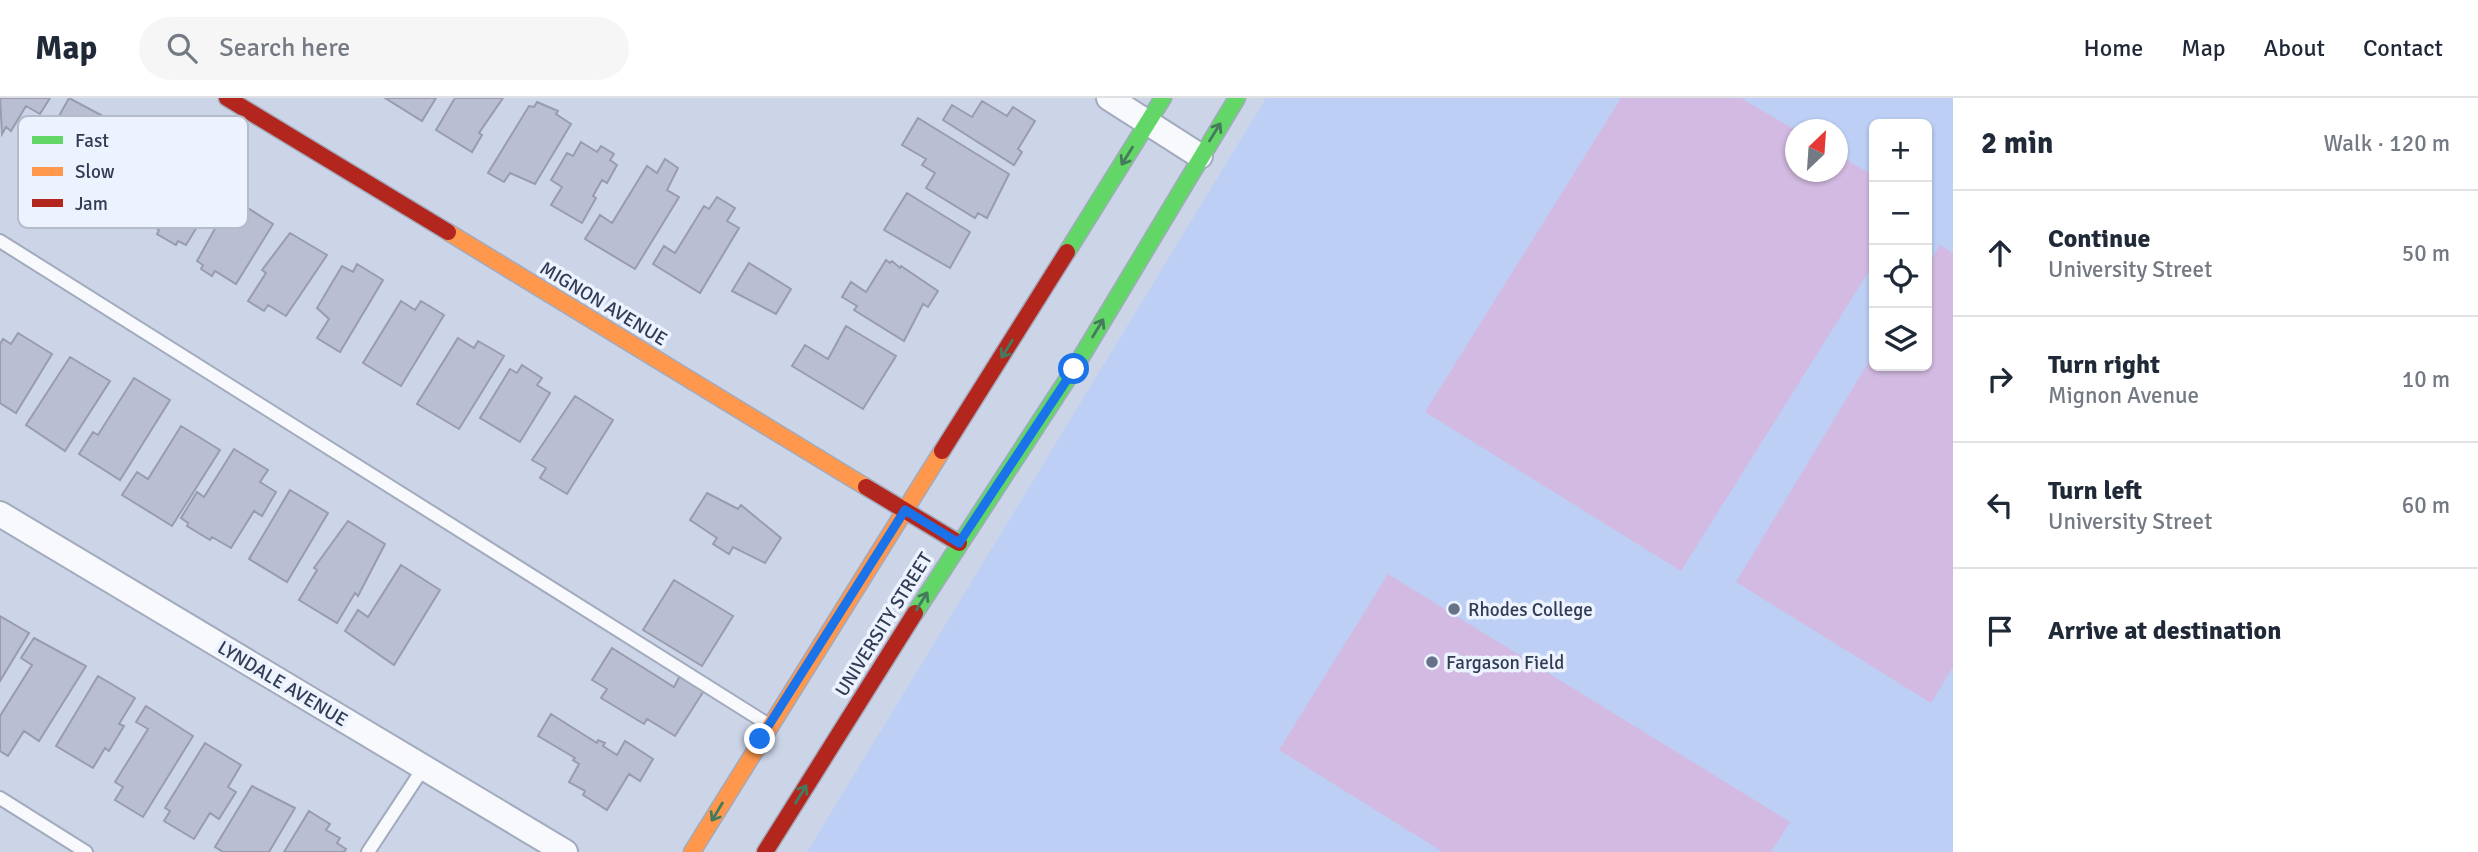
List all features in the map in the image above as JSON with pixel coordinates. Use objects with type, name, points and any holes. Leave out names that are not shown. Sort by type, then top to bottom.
[{"type":"main road","name":"MIGNON AVENUE","points":[[227,98],[959,543]]},
{"type":"main road","points":[[692,852],[1163,98]]},
{"type":"main road","name":"UNIVERSITY STREET","points":[[765,852],[959,543],[1074,369],[1237,98]]},
{"type":"street","points":[[1109,98],[1200,156]]},
{"type":"street","name":"LYNDALE AVENUE","points":[[0,514],[565,852]]},
{"type":"lane","points":[[0,241],[769,725]]},
{"type":"lane","points":[[368,852],[424,767]]},
{"type":"lane","points":[[0,798],[86,852]]},
{"type":"shaded area","name":"Rhodes College","points":[[1266,98],[1953,98],[1953,852],[807,852]]},
{"type":"shaded area","points":[[1621,98],[1741,98],[1785,124],[1785,182],[1848,182],[1848,161],[1869,173],[1869,271],[1681,571],[1425,412]]},
{"type":"shaded area","points":[[1940,245],[1953,253],[1953,667],[1931,703],[1736,582],[1869,361],[1869,371],[1932,371],[1932,259]]},
{"type":"shaded area","name":"Fargason Field","points":[[1388,574],[1790,822],[1771,852],[1443,852],[1279,750]]},
{"type":"building","points":[[0,98],[50,98],[40,114],[26,106],[11,131],[6,127],[2,134]]},
{"type":"building","points":[[69,98],[103,116],[59,116]]},
{"type":"building","points":[[385,98],[436,98],[422,121]]},
{"type":"building","points":[[455,98],[503,98],[479,133],[482,135],[472,152],[436,130]]},
{"type":"building","points":[[982,101],[1007,116],[1013,107],[1035,121],[1018,149],[1022,152],[1014,165],[943,120],[952,105],[972,117]]},
{"type":"building","points":[[537,102],[558,111],[556,114],[571,124],[535,184],[510,173],[504,182],[488,173],[529,106],[534,107]]},
{"type":"building","points":[[918,118],[1009,174],[987,218],[978,213],[975,218],[926,188],[935,173],[922,165],[926,159],[902,145]]},
{"type":"building","points":[[581,142],[597,152],[601,146],[614,154],[610,160],[617,165],[607,183],[602,180],[593,196],[596,198],[582,223],[551,205],[562,187],[551,180],[567,153],[573,156]]},
{"type":"building","points":[[665,159],[678,168],[667,190],[679,197],[635,269],[585,239],[600,215],[612,223],[647,166],[657,173]]},
{"type":"building","points":[[907,193],[970,232],[950,268],[884,230]]},
{"type":"building","points":[[717,197],[735,208],[727,221],[739,228],[700,293],[653,264],[664,246],[675,253],[704,206],[709,209]]},
{"type":"building","points":[[248,208],[273,224],[236,284],[215,271],[212,276],[201,269],[203,265],[197,261],[215,228],[248,228]]},
{"type":"building","points":[[156,228],[196,228],[186,245],[178,241],[176,245],[157,234],[159,230]]},
{"type":"building","points":[[290,233],[327,255],[286,316],[268,305],[264,311],[248,301],[266,273],[262,270]]},
{"type":"building","points":[[886,260],[890,263],[892,261],[900,268],[901,266],[938,291],[928,307],[923,304],[904,341],[854,310],[857,306],[842,297],[851,282],[866,292]]},
{"type":"building","points":[[749,263],[791,289],[776,314],[732,291]]},
{"type":"building","points":[[357,264],[383,280],[340,352],[317,338],[329,319],[317,308],[342,266],[353,272]]},
{"type":"building","points":[[401,301],[415,310],[421,301],[444,315],[401,386],[363,363]]},
{"type":"building","points":[[846,326],[896,356],[863,409],[792,366],[805,345],[828,359]]},
{"type":"building","points":[[18,333],[52,354],[16,413],[0,403],[0,344],[3,339],[11,344]]},
{"type":"building","points":[[458,338],[474,348],[478,341],[504,356],[459,429],[417,404]]},
{"type":"building","points":[[70,357],[110,381],[65,451],[26,425]]},
{"type":"building","points":[[522,365],[542,378],[537,385],[550,393],[520,442],[480,418],[510,369],[517,373]]},
{"type":"building","points":[[134,378],[170,400],[120,480],[79,454],[93,432],[98,435]]},
{"type":"building","points":[[575,396],[613,420],[567,494],[540,478],[546,468],[532,460]]},
{"type":"building","points":[[181,426],[220,450],[172,526],[122,495],[137,472],[148,479]]},
{"type":"building","points":[[234,449],[268,470],[260,482],[276,492],[262,516],[254,511],[231,548],[212,537],[210,540],[187,526],[188,523],[181,518],[197,492],[204,497]]},
{"type":"building","points":[[290,490],[328,513],[287,582],[249,559]]},
{"type":"building","points":[[707,493],[738,509],[741,505],[781,538],[765,563],[733,547],[729,554],[713,544],[717,538],[690,520]]},
{"type":"building","points":[[348,521],[385,544],[358,596],[355,593],[337,623],[299,600],[317,570],[314,568]]},
{"type":"building","points":[[401,565],[440,590],[394,665],[345,631],[358,610],[368,617]]},
{"type":"building","points":[[674,580],[733,616],[702,666],[643,630]]},
{"type":"building","points":[[0,616],[29,633],[0,681]]},
{"type":"building","points":[[34,638],[86,666],[39,741],[24,731],[8,756],[0,751],[0,716],[32,665],[21,658]]},
{"type":"building","points":[[612,648],[674,687],[681,674],[705,689],[675,736],[647,719],[644,724],[601,698],[607,689],[592,680]]},
{"type":"building","points":[[98,676],[135,698],[119,724],[124,726],[109,751],[105,748],[93,768],[56,746]]},
{"type":"building","points":[[146,706],[193,736],[143,817],[115,800],[123,787],[115,782],[148,729],[136,722]]},
{"type":"building","points":[[551,714],[597,743],[598,740],[605,743],[603,746],[617,755],[625,741],[653,759],[640,781],[629,774],[607,810],[583,795],[585,791],[569,782],[579,764],[573,760],[575,758],[538,736]]},
{"type":"building","points":[[205,743],[241,765],[228,787],[236,792],[219,819],[210,813],[194,839],[164,821],[170,811],[165,808]]},
{"type":"building","points":[[252,786],[295,808],[269,852],[223,852],[215,847]]},
{"type":"building","points":[[309,811],[330,824],[326,830],[340,838],[337,843],[346,849],[344,852],[284,852]]},
{"type":"traffic: fast","points":[[1067,252],[1163,98]]},
{"type":"traffic: fast","points":[[915,613],[1074,369],[1237,98]]},
{"type":"traffic: slow","points":[[448,232],[866,487]]},
{"type":"traffic: slow","points":[[692,852],[942,451]]},
{"type":"traffic: jam","points":[[227,98],[448,232]]},
{"type":"traffic: jam","points":[[942,451],[1067,252]]},
{"type":"traffic: jam","points":[[866,487],[959,543]]},
{"type":"traffic: jam","points":[[765,852],[915,613]]},
{"type":"place","name":"Rhodes College","points":[[1454,609]]},
{"type":"place","name":"Fargason Field","points":[[1432,662]]},
{"type":"route","points":[[760,739],[905,510],[959,543],[1074,369]]}]
